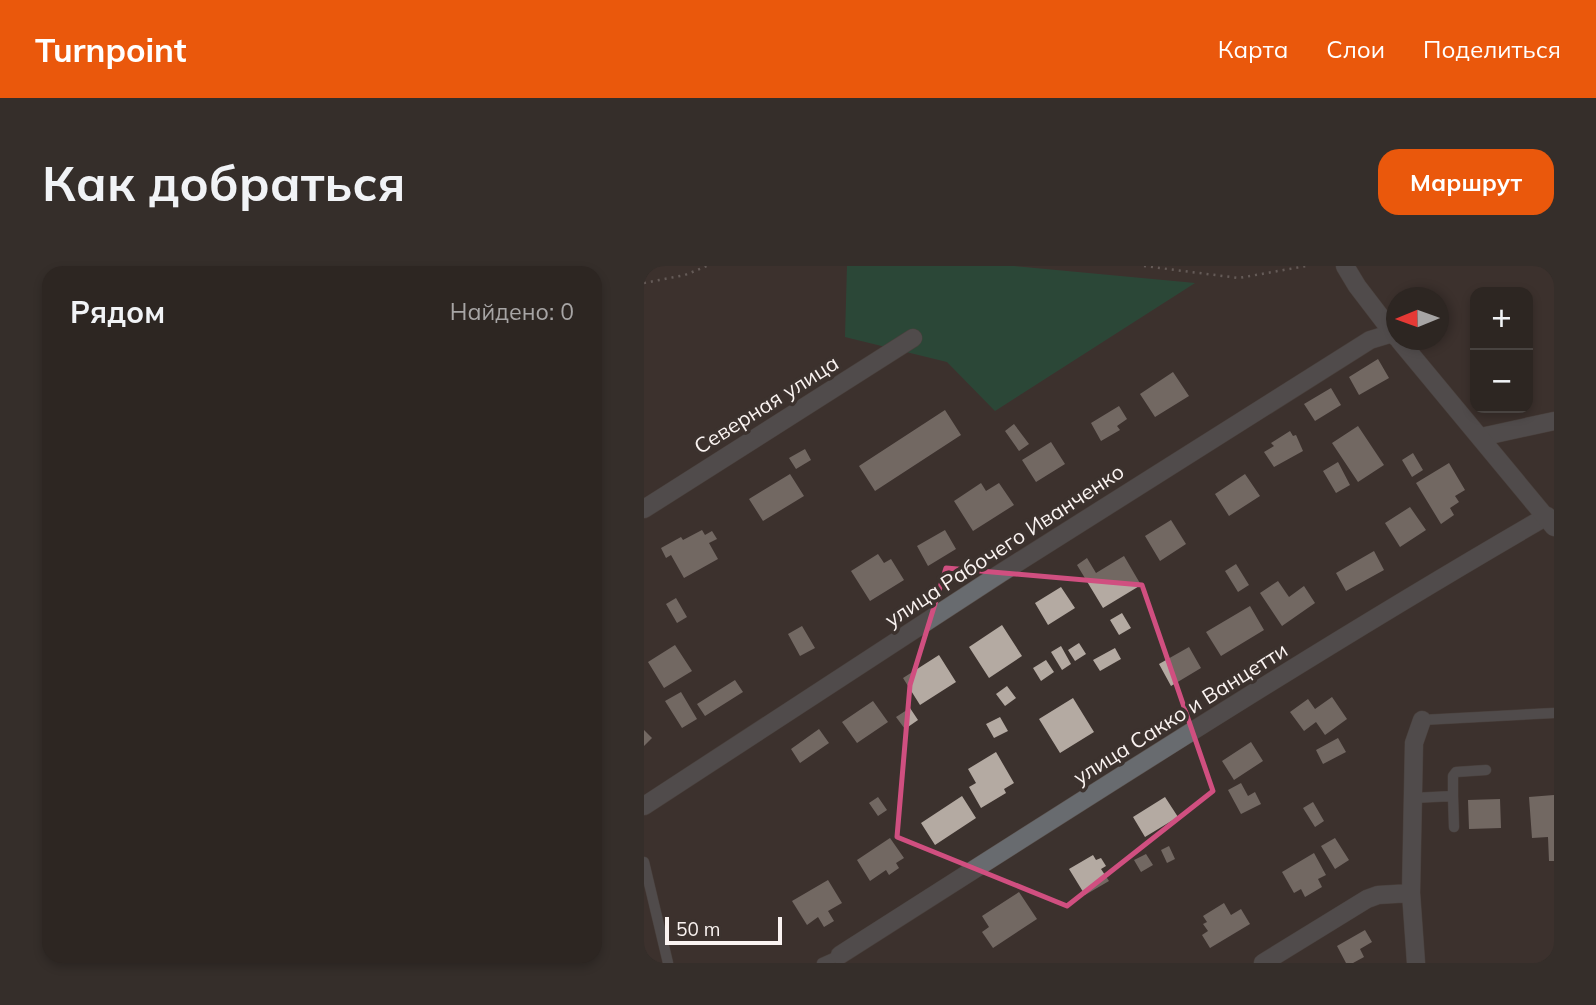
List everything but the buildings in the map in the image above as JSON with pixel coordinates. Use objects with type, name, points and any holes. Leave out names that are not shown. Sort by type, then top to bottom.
[{"type":"street","points":[[1345,266],[1386,323]]},
{"type":"street","name":"Северная улица","points":[[644,509],[913,338]]},
{"type":"street","name":"улица Рабочего Иванченко","points":[[644,806],[1012,565],[1370,340],[1386,338]]},
{"type":"street","points":[[1408,350],[1550,521]]},
{"type":"street","points":[[1481,437],[1554,421]]},
{"type":"street","name":"улица Сакко и Ванцетти","points":[[840,955],[1184,736],[1445,575],[1550,521]]},
{"type":"street","points":[[1416,963],[1411,892],[1414,743],[1422,720]]},
{"type":"street","points":[[1263,963],[1367,899],[1378,894],[1411,892]]},
{"type":"lane","points":[[1422,720],[1554,713]]},
{"type":"lane","points":[[1454,827],[1453,776],[1456,772],[1486,770]]},
{"type":"lane","points":[[1413,798],[1453,796]]},
{"type":"lane","points":[[644,862],[668,963]]},
{"type":"lane","points":[[822,963],[840,955]]},
{"type":"path","points":[[644,282],[685,275],[707,266]]},
{"type":"path","points":[[1144,266],[1239,278],[1306,266]]},
{"type":"highlighted area","points":[[946,568],[1142,585],[1213,791],[1067,906],[897,837],[910,685]]},
{"type":"green space","points":[[847,266],[1014,266],[1195,283],[995,411],[947,362],[845,337]]}]
